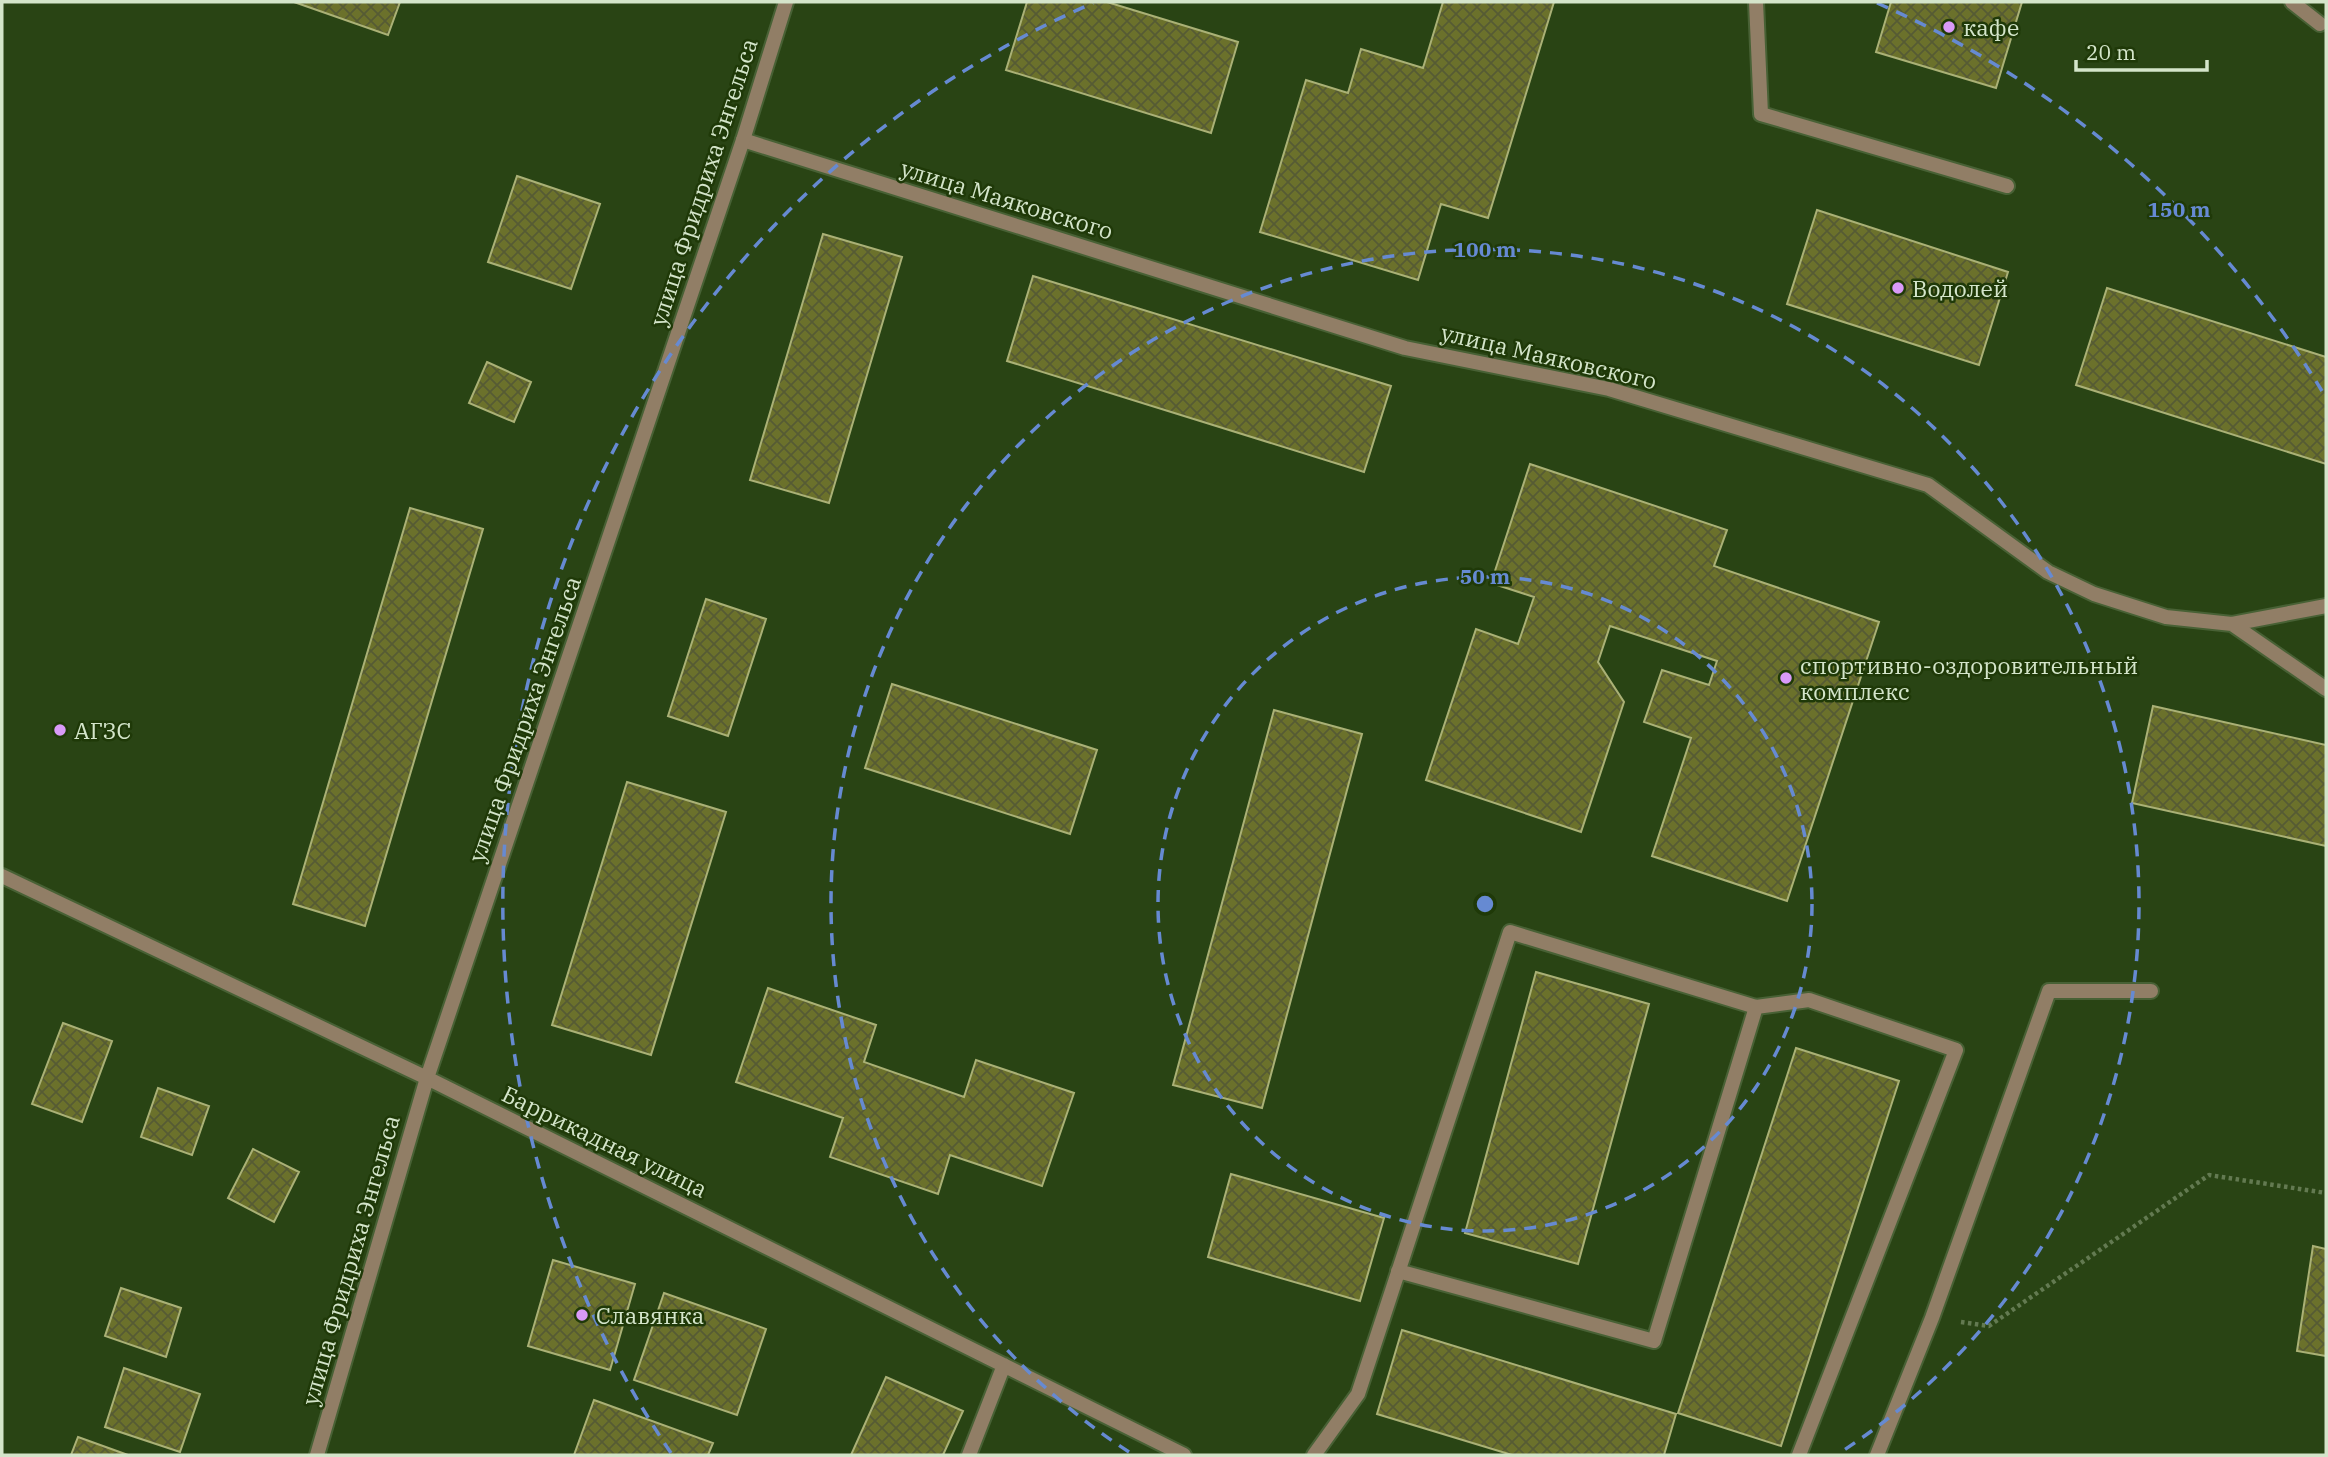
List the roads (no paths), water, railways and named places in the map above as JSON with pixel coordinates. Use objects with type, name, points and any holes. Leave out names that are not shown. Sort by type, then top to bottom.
[{"type":"street","name":"улица Фридриха Энгельса","points":[[317,1455],[427,1078],[743,140],[786,2]]},
{"type":"street","points":[[1756,2],[1761,114],[2007,186]]},
{"type":"street","points":[[2292,2],[2320,24]]},
{"type":"street","name":"улица Маяковского","points":[[743,140],[1405,348],[1609,389],[1928,485],[2048,572],[2094,594],[2166,617],[2232,624],[2326,606]]},
{"type":"street","points":[[2232,624],[2326,689]]},
{"type":"street","name":"Баррикадная улица","points":[[2,876],[427,1078],[1185,1455]]},
{"type":"street","points":[[1314,1455],[1358,1394],[1510,932],[1756,1007],[1810,1000],[1956,1050],[1799,1455]]},
{"type":"street","points":[[1877,1455],[1932,1318],[2049,990],[2151,991]]},
{"type":"street","points":[[1398,1270],[1654,1341],[1756,1007]]},
{"type":"street","points":[[970,1455],[1004,1365]]},
{"type":"place","name":"кафе","points":[[1949,27]]},
{"type":"place","name":"Водолей","points":[[1898,288]]},
{"type":"place","name":"спортивно-оздоровительный комплекс","points":[[1786,678]]},
{"type":"place","name":"АГЗС","points":[[60,730]]},
{"type":"place","name":"Славянка","points":[[582,1315]]}]
